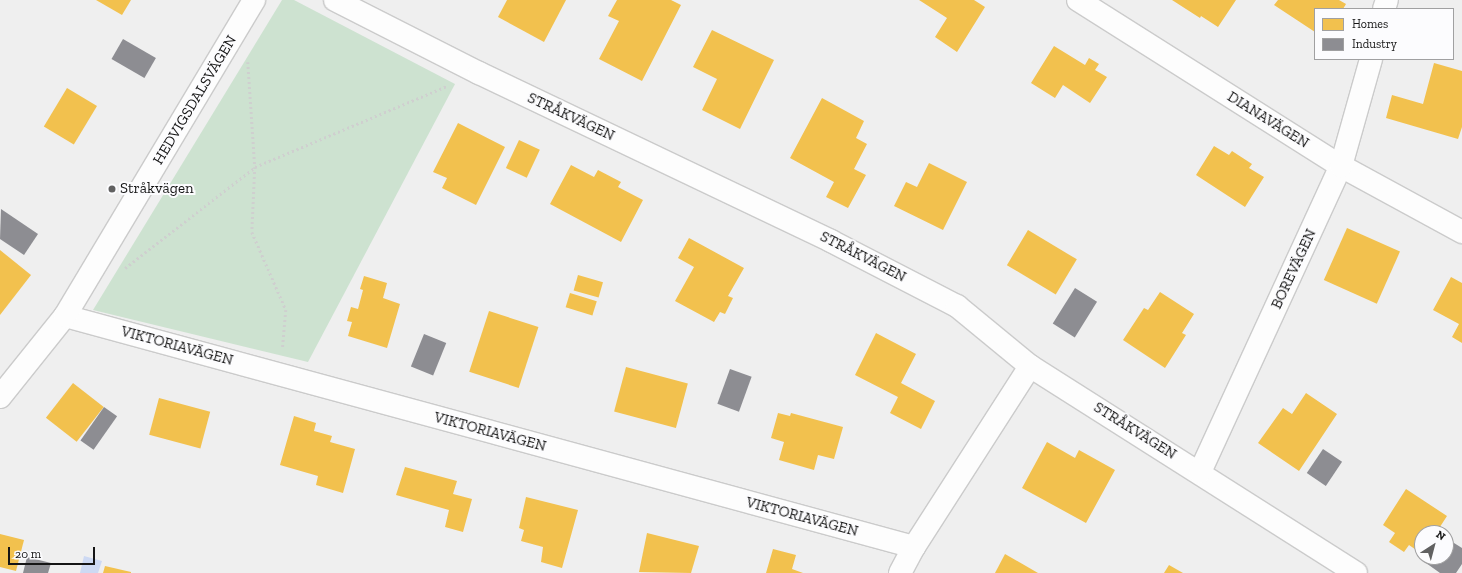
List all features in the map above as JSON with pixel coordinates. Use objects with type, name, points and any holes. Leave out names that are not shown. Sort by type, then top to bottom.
[{"type":"street","name":"HEDVIGSDALSVÄGEN","points":[[0,397],[65,316],[254,0]]},
{"type":"street","name":"STRÅKVÄGEN","points":[[335,0],[479,73],[831,241],[957,306],[1030,366],[1200,472],[1356,573]]},
{"type":"street","name":"DIANAVÄGEN","points":[[1078,0],[1341,166],[1462,232]]},
{"type":"street","name":"BOREVÄGEN","points":[[1200,472],[1341,166],[1371,60]]},
{"type":"street","name":"VIKTORIAVÄGEN","points":[[65,316],[914,547]]},
{"type":"street","points":[[900,573],[914,547],[1030,366]]},
{"type":"path","points":[[247,56],[255,167],[252,232],[286,310],[281,375]]},
{"type":"path","points":[[120,272],[255,167],[479,73]]},
{"type":"green space","points":[[282,0],[294,0],[455,84],[308,362],[93,310]]},
{"type":"water","points":[[84,556],[102,561],[98,573],[80,573]]},
{"type":"building: Homes","points":[[96,0],[131,0],[122,15]]},
{"type":"building: Homes","points":[[507,0],[566,0],[544,42],[498,17]]},
{"type":"building: Homes","points":[[617,0],[671,0],[681,5],[642,81],[599,59],[619,21],[608,16]]},
{"type":"building: Homes","points":[[919,0],[974,0],[985,7],[957,52],[935,37],[947,18]]},
{"type":"building: Homes","points":[[1172,0],[1236,0],[1218,27],[1201,16],[1200,18]]},
{"type":"building: Homes","points":[[1278,0],[1339,0],[1346,4],[1344,8],[1314,8],[1314,31],[1274,5]]},
{"type":"building: Homes","points":[[712,30],[774,60],[740,129],[702,110],[717,79],[693,67]]},
{"type":"building: Homes","points":[[1054,46],[1085,65],[1089,58],[1099,64],[1095,70],[1107,77],[1090,103],[1063,85],[1055,98],[1031,83]]},
{"type":"building: Homes","points":[[1434,63],[1462,71],[1462,127],[1458,139],[1386,118],[1392,95],[1423,104]]},
{"type":"building: Homes","points":[[67,88],[97,106],[74,145],[44,127]]},
{"type":"building: Homes","points":[[822,98],[864,121],[856,138],[867,144],[854,169],[866,175],[848,208],[826,197],[834,182],[790,158]]},
{"type":"building: Homes","points":[[458,123],[505,147],[476,205],[442,188],[447,178],[433,172]]},
{"type":"building: Homes","points":[[519,140],[540,150],[527,178],[506,168]]},
{"type":"building: Homes","points":[[1214,146],[1229,155],[1232,151],[1252,164],[1249,168],[1264,177],[1245,207],[1196,175]]},
{"type":"building: Homes","points":[[929,163],[967,182],[943,230],[894,206],[906,182],[917,187]]},
{"type":"building: Homes","points":[[571,165],[594,177],[598,170],[621,182],[618,187],[643,200],[621,242],[550,204]]},
{"type":"building: Homes","points":[[1347,228],[1400,252],[1377,304],[1324,280]]},
{"type":"building: Homes","points":[[1028,230],[1077,259],[1056,295],[1007,265]]},
{"type":"building: Homes","points":[[689,238],[744,268],[728,296],[733,298],[725,314],[720,312],[714,322],[675,301],[694,267],[678,258]]},
{"type":"building: Homes","points":[[0,250],[31,275],[0,315]]},
{"type":"building: Homes","points":[[578,275],[603,282],[599,298],[574,290]]},
{"type":"building: Homes","points":[[364,276],[387,283],[383,298],[400,304],[387,348],[348,336],[352,322],[347,321],[351,307],[358,309],[363,290],[360,289]]},
{"type":"building: Homes","points":[[1451,277],[1462,283],[1462,343],[1452,337],[1459,324],[1433,310]]},
{"type":"building: Homes","points":[[1160,292],[1194,314],[1182,333],[1186,335],[1165,368],[1123,340],[1144,308],[1148,310]]},
{"type":"building: Homes","points":[[570,293],[597,301],[592,316],[566,307]]},
{"type":"building: Homes","points":[[489,311],[538,327],[519,388],[469,372]]},
{"type":"building: Homes","points":[[876,333],[916,354],[901,383],[935,401],[921,429],[890,413],[898,397],[855,375]]},
{"type":"building: Homes","points":[[626,367],[688,384],[676,428],[614,411]]},
{"type":"building: Homes","points":[[73,383],[104,407],[77,442],[46,418]]},
{"type":"building: Homes","points":[[1306,393],[1337,414],[1299,471],[1258,443],[1283,408],[1292,414]]},
{"type":"building: Homes","points":[[159,398],[210,412],[200,448],[149,435]]},
{"type":"building: Homes","points":[[778,413],[790,416],[791,413],[843,427],[834,459],[818,455],[814,470],[779,460],[784,442],[771,438]]},
{"type":"building: Homes","points":[[294,416],[316,423],[314,431],[332,436],[330,442],[355,449],[343,493],[316,485],[318,476],[280,465]]},
{"type":"building: Homes","points":[[1047,442],[1075,458],[1079,450],[1115,470],[1086,523],[1022,488]]},
{"type":"building: Homes","points":[[405,467],[457,481],[453,494],[472,499],[463,532],[445,527],[449,510],[396,495]]},
{"type":"building: Homes","points":[[1406,489],[1447,516],[1441,525],[1414,525],[1414,548],[1409,545],[1404,552],[1389,542],[1395,533],[1383,525]]},
{"type":"building: Homes","points":[[526,497],[578,510],[562,568],[541,562],[543,547],[521,541],[524,530],[519,528]]},
{"type":"building: Homes","points":[[647,533],[699,546],[691,573],[639,572]]},
{"type":"building: Homes","points":[[0,534],[24,540],[16,571],[0,567]]},
{"type":"building: Homes","points":[[773,549],[796,555],[792,569],[803,573],[766,573]]},
{"type":"building: Homes","points":[[1005,554],[1038,573],[995,573]]},
{"type":"building: Homes","points":[[1169,565],[1183,573],[1164,573]]},
{"type":"building: Homes","points":[[105,566],[131,572],[131,573],[103,573]]},
{"type":"building: Industry","points":[[123,39],[156,58],[144,78],[112,59]]},
{"type":"building: Industry","points":[[1,209],[38,234],[24,255],[0,239]]},
{"type":"building: Industry","points":[[1075,288],[1097,302],[1075,337],[1053,324]]},
{"type":"building: Industry","points":[[424,334],[446,343],[433,375],[411,366]]},
{"type":"building: Industry","points":[[730,369],[752,377],[739,412],[717,404]]},
{"type":"building: Industry","points":[[104,407],[117,416],[94,450],[80,441]]},
{"type":"building: Industry","points":[[1323,449],[1342,462],[1326,486],[1307,473]]},
{"type":"building: Industry","points":[[1454,543],[1462,548],[1462,564],[1456,573],[1440,573],[1429,565],[1454,565]]},
{"type":"building: Industry","points":[[27,557],[51,563],[48,573],[23,573]]},
{"type":"place","name":"Stråkvägen","points":[[112,189]]}]
